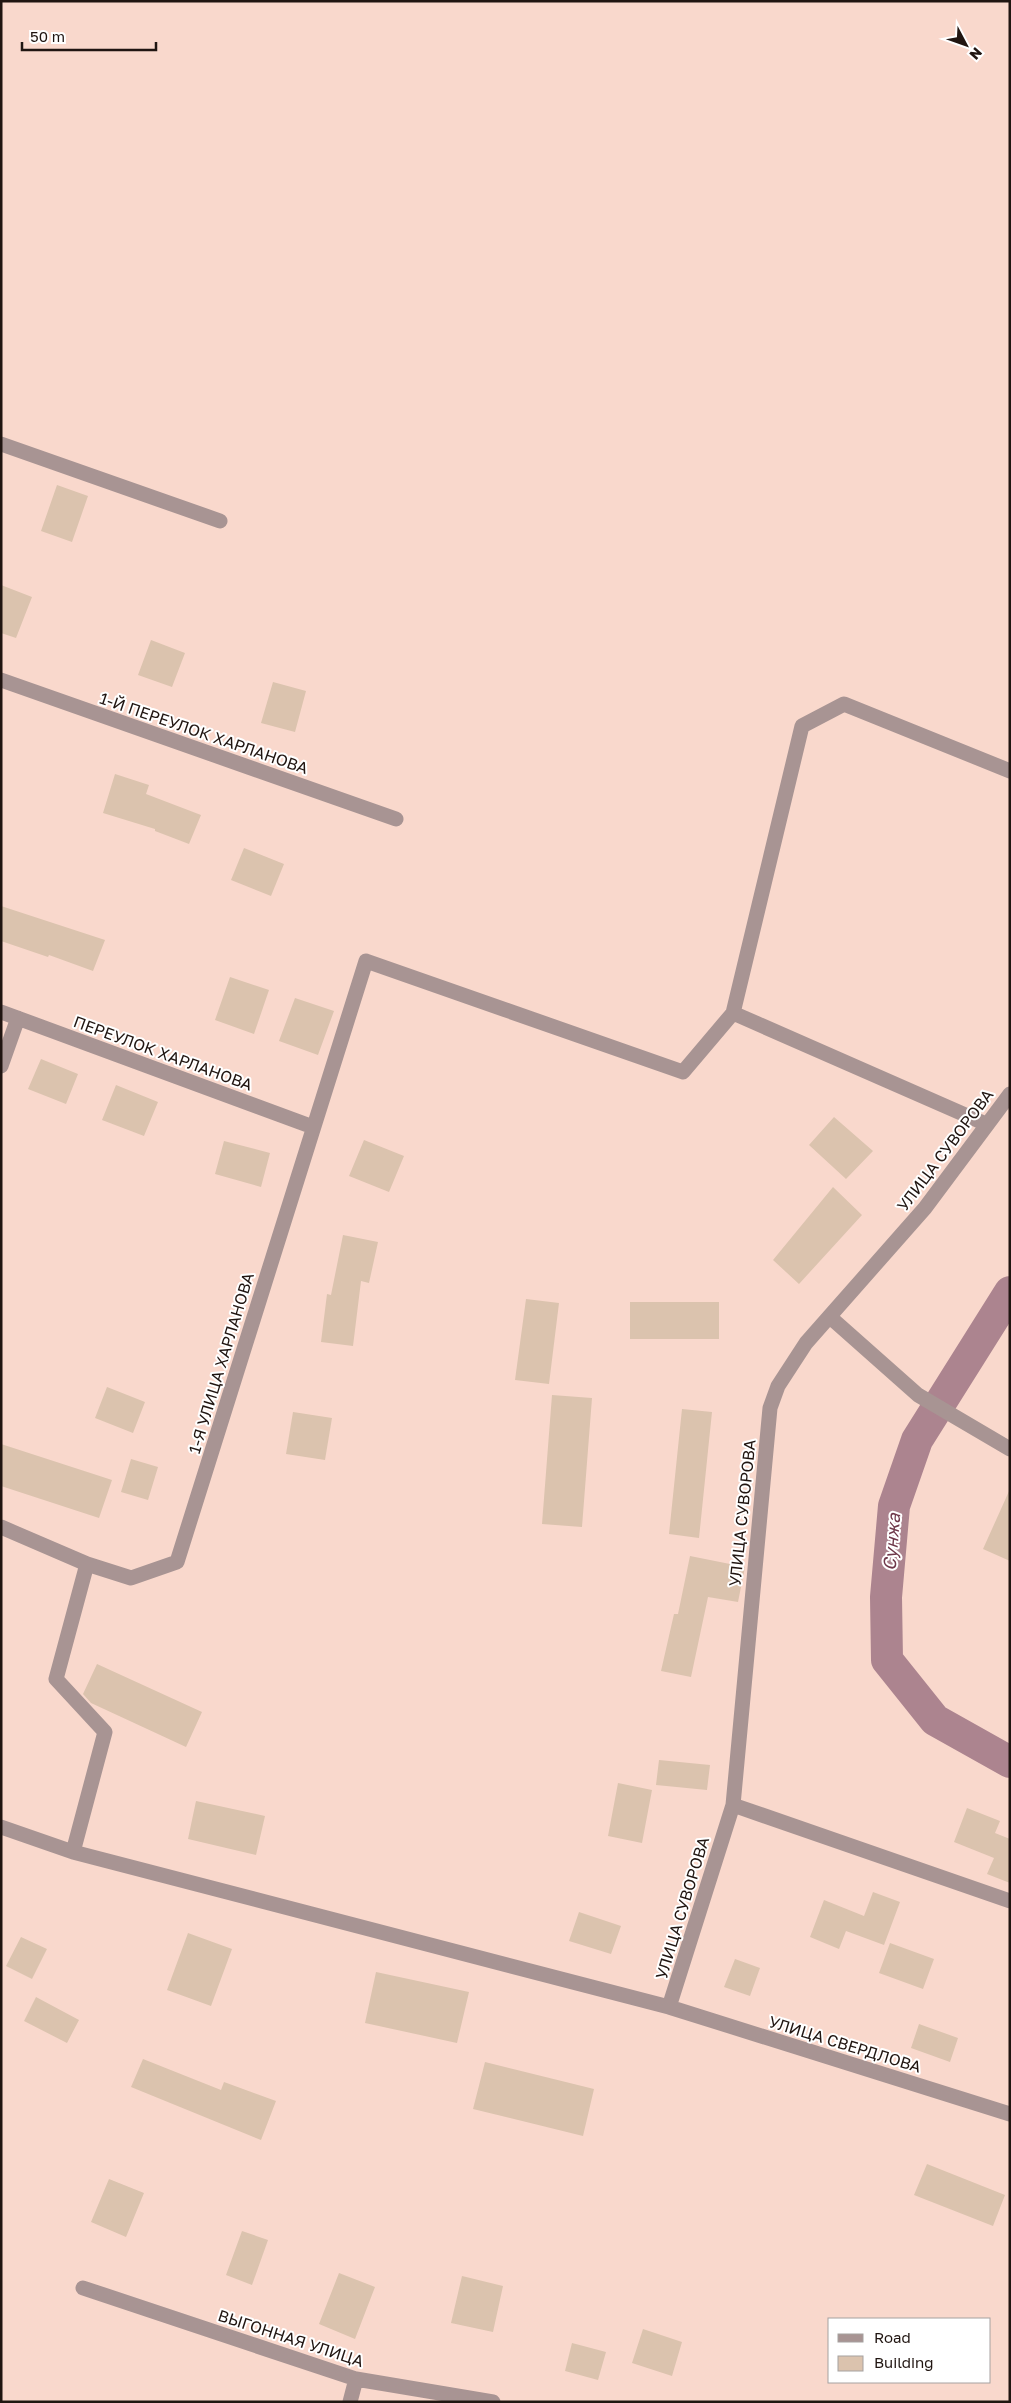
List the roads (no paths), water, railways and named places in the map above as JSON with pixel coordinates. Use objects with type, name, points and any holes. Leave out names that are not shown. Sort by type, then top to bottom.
[{"type":"street","points":[[1,444],[220,521]]},
{"type":"street","name":"1-Й ПЕРЕУЛОК ХАРЛАНОВА","points":[[1,680],[396,819]]},
{"type":"street","points":[[313,1128],[366,961],[683,1072],[733,1013],[802,726],[844,704],[1010,771]]},
{"type":"street","name":"ПЕРЕУЛОК ХАРЛАНОВА","points":[[1,1012],[313,1128]]},
{"type":"street","points":[[733,1013],[986,1124]]},
{"type":"street","points":[[1,1066],[18,1018]]},
{"type":"street","name":"УЛИЦА СУВОРОВА","points":[[669,2007],[733,1805],[770,1408],[783,1378],[806,1343],[925,1208],[1010,1094]]},
{"type":"street","name":"1-Я УЛИЦА ХАРЛАНОВА","points":[[86,1564],[130,1578],[177,1562],[313,1128]]},
{"type":"street","points":[[830,1317],[918,1396],[1010,1448]]},
{"type":"street","points":[[1,1527],[86,1564],[56,1679],[105,1732],[72,1852]]},
{"type":"street","points":[[733,1805],[1010,1901]]},
{"type":"street","name":"УЛИЦА СВЕРДЛОВА","points":[[1,1827],[72,1852],[669,2007],[1010,2114]]},
{"type":"street","name":"ВЫГОННАЯ УЛИЦА","points":[[83,2288],[356,2379],[493,2402]]},
{"type":"street","points":[[350,2402],[356,2379]]},
{"type":"waterway","name":"Сунжа","points":[[1010,1292],[917,1440],[894,1506],[886,1597],[887,1660],[935,1720],[1010,1762]]}]
